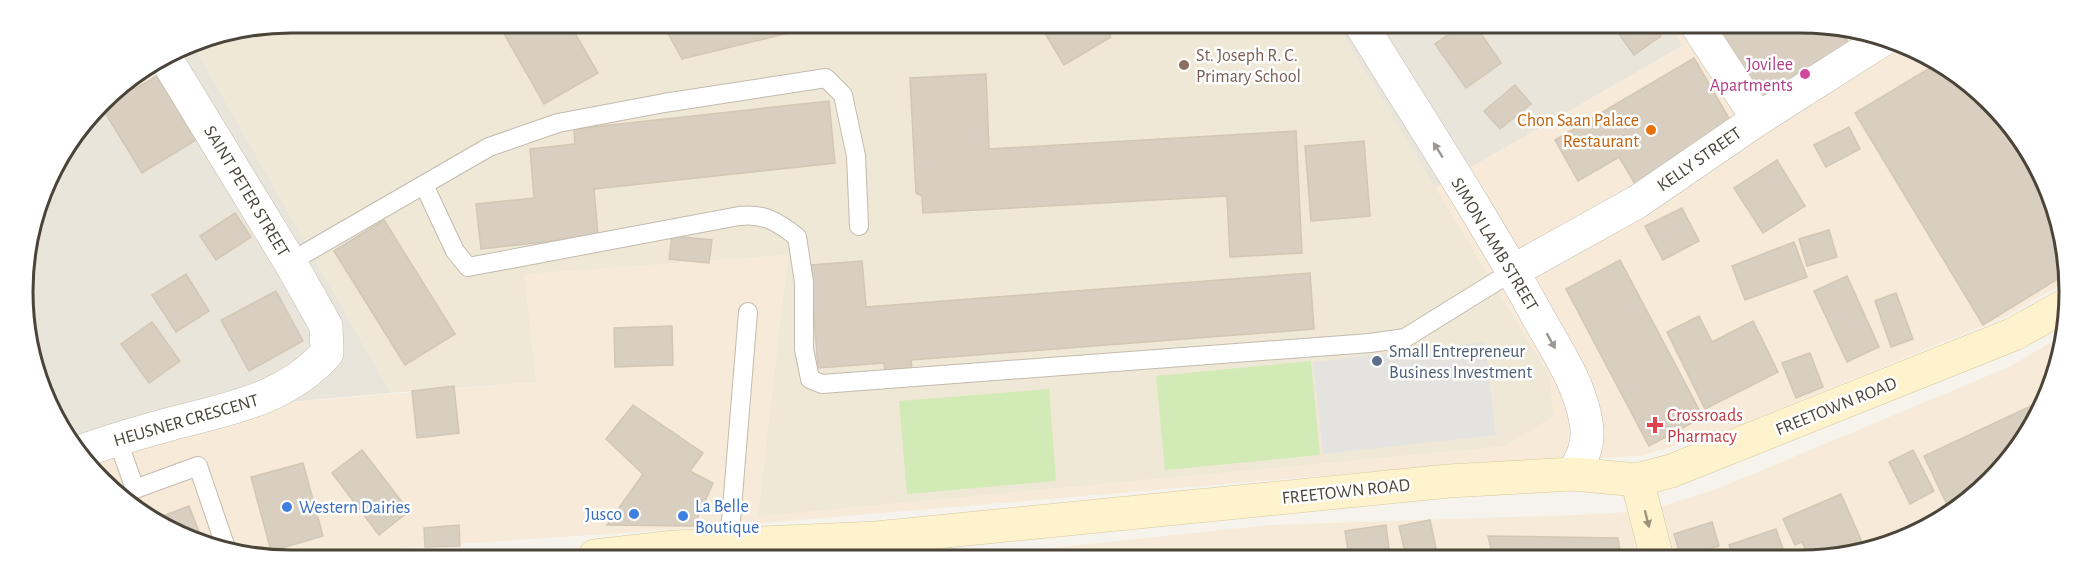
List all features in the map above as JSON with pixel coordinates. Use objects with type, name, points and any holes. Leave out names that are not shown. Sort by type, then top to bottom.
[{"type":"main road","name":"FREETOWN ROAD","points":[[648,550],[729,545],[877,548],[1449,481],[1573,474],[1638,480],[1671,471],[2003,339],[2058,309]]},
{"type":"main road","points":[[1638,480],[1655,550]]},
{"type":"street","name":"SIMON LAMB STREET","points":[[1366,33],[1513,271],[1574,383],[1582,406],[1588,439],[1584,455],[1573,474]]},
{"type":"street","points":[[1702,33],[1758,119]]},
{"type":"street","name":"KELLY STREET","points":[[1513,271],[1637,202],[1758,119],[1874,44]]},
{"type":"street","name":"SAINT PETER STREET","points":[[169,64],[290,262],[326,326]]},
{"type":"street","name":"HEUSNER CRESCENT","points":[[86,449],[117,438],[258,402],[310,371],[327,353],[326,326]]},
{"type":"lane","points":[[290,262],[489,147],[558,123],[664,103],[826,78],[843,95],[856,156],[859,226]]},
{"type":"lane","points":[[424,185],[455,251],[468,267],[739,216],[756,214],[776,221],[797,237],[804,282],[804,349],[810,378],[822,384],[1370,343],[1405,338],[1513,271]]},
{"type":"lane","points":[[729,545],[748,312]]},
{"type":"lane","points":[[117,438],[135,489],[198,466],[223,541]]},
{"type":"shaded area","points":[[292,33],[1341,33],[1549,375],[1553,416],[1505,446],[758,516],[788,255],[524,274],[536,382],[391,393],[197,51],[241,38]]},
{"type":"shaded area","points":[[1341,33],[1675,33],[1684,45],[1435,188]]},
{"type":"shaded area","points":[[1675,33],[1834,35],[1863,41],[1871,52],[1881,46],[1884,47],[1930,68],[1958,86],[1995,121],[2024,162],[2039,193],[2050,225],[2057,258],[2059,286],[2003,318],[1727,430],[1641,456],[1439,466],[740,525],[413,547],[398,550],[292,550],[241,545],[208,536],[177,523],[134,497],[88,452],[220,408],[536,382],[523,274],[788,255],[758,516],[1549,375],[1435,188],[1683,46]]},
{"type":"shaded area","points":[[197,51],[391,393],[220,408],[87,450],[68,421],[53,390],[42,358],[35,325],[33,292],[38,241],[47,208],[68,162],[86,134],[121,97],[162,68]]},
{"type":"shaded area","points":[[1485,342],[1496,435],[1323,454],[1313,362]]},
{"type":"shaded area","points":[[2050,343],[2053,348],[2045,375],[2032,406],[2006,449],[1995,462],[1958,497],[1930,515],[1884,536],[1851,545],[1801,550],[1032,550],[1270,525],[1604,514],[1654,509],[1722,487],[2009,367]]},
{"type":"green space","points":[[1311,361],[1320,455],[1165,470],[1156,376]]},
{"type":"green space","points":[[1049,389],[1056,481],[907,494],[899,401]]},
{"type":"building","points":[[504,33],[575,33],[598,73],[544,104]]},
{"type":"building","points":[[668,33],[789,33],[682,59]]},
{"type":"building","points":[[1045,33],[1109,33],[1111,37],[1064,65]]},
{"type":"building","points":[[1450,33],[1481,33],[1501,63],[1466,88],[1435,44]]},
{"type":"building","points":[[1618,33],[1659,33],[1661,36],[1634,55]]},
{"type":"building","points":[[1718,33],[1801,33],[1845,37],[1850,45],[1761,102]]},
{"type":"building","points":[[1694,58],[1734,127],[1635,184],[1619,157],[1578,181],[1555,140]]},
{"type":"building","points":[[1930,68],[1958,86],[2006,134],[2032,177],[2050,225],[2057,258],[2058,279],[1983,325],[1855,113]]},
{"type":"building","points":[[986,74],[989,149],[1296,131],[1302,253],[1230,257],[1227,196],[923,213],[922,196],[916,193],[910,78]]},
{"type":"building","points":[[157,76],[196,140],[142,173],[105,113],[134,86],[135,89]]},
{"type":"building","points":[[1515,85],[1531,104],[1500,129],[1484,111]]},
{"type":"building","points":[[829,101],[835,163],[594,189],[598,236],[481,249],[476,204],[534,198],[530,149],[575,144],[574,129]]},
{"type":"building","points":[[1849,127],[1860,149],[1826,167],[1814,145]]},
{"type":"building","points":[[1364,141],[1370,216],[1311,221],[1305,146]]},
{"type":"building","points":[[1777,160],[1805,206],[1763,233],[1734,188]]},
{"type":"building","points":[[1682,208],[1699,241],[1663,260],[1645,226]]},
{"type":"building","points":[[235,213],[251,237],[216,260],[200,236]]},
{"type":"building","points":[[384,220],[455,334],[405,365],[334,251]]},
{"type":"building","points":[[1829,230],[1837,257],[1807,266],[1799,239]]},
{"type":"building","points":[[672,236],[712,240],[709,263],[669,259]]},
{"type":"building","points":[[1794,242],[1807,277],[1745,300],[1732,266]]},
{"type":"building","points":[[1620,260],[1703,417],[1649,446],[1566,289]]},
{"type":"building","points":[[862,261],[866,307],[1310,273],[1314,329],[911,360],[912,368],[885,370],[884,363],[818,368],[810,265]]},
{"type":"building","points":[[186,274],[209,311],[176,332],[152,295]]},
{"type":"building","points":[[1847,276],[1879,347],[1847,362],[1814,291]]},
{"type":"building","points":[[276,291],[303,341],[249,371],[221,320]]},
{"type":"building","points":[[1896,293],[1913,339],[1891,347],[1875,301]]},
{"type":"building","points":[[1699,316],[1712,342],[1753,321],[1778,372],[1705,409],[1667,332]]},
{"type":"building","points":[[152,322],[180,361],[149,383],[121,344]]},
{"type":"building","points":[[672,326],[673,365],[615,367],[614,328]]},
{"type":"building","points":[[1810,353],[1823,387],[1796,398],[1782,363]]},
{"type":"building","points":[[454,386],[459,433],[417,438],[412,391]]},
{"type":"building","points":[[633,405],[703,453],[690,471],[713,483],[694,526],[607,525],[643,474],[606,439]]},
{"type":"building","points":[[2032,405],[2006,449],[1995,462],[1971,486],[1947,504],[1924,456]]},
{"type":"building","points":[[362,450],[409,511],[379,535],[332,473]]},
{"type":"building","points":[[1913,450],[1934,491],[1910,504],[1889,462]]},
{"type":"building","name":"Western Dairies","points":[[303,463],[323,536],[277,549],[270,549],[251,477]]},
{"type":"building","points":[[1841,494],[1862,542],[1834,548],[1805,550],[1802,542],[1795,545],[1783,519]]},
{"type":"building","points":[[189,506],[199,533],[177,523],[163,516]]},
{"type":"building","points":[[1430,520],[1436,550],[1404,550],[1399,526]]},
{"type":"building","points":[[1712,522],[1719,546],[1706,550],[1679,550],[1674,534]]},
{"type":"building","points":[[459,525],[460,546],[425,547],[424,528]]},
{"type":"building","points":[[1386,525],[1389,550],[1348,550],[1345,531]]},
{"type":"building","points":[[1776,529],[1783,550],[1731,550],[1729,545]]},
{"type":"building","points":[[1488,536],[1618,538],[1620,550],[1491,550]]},
{"type":"place","name":"St. Joseph R. C. Primary School","points":[[1184,65]]},
{"type":"place","name":"Jovilee Apartments","points":[[1805,74]]},
{"type":"place","name":"Chon Saan Palace Restaurant","points":[[1651,130]]},
{"type":"place","name":"Small Entrepreneur Business Investment","points":[[1377,361]]},
{"type":"place","name":"Crossroads Pharmacy","points":[[1655,425]]},
{"type":"place","name":"Western Dairies","points":[[287,507]]},
{"type":"place","name":"Jusco","points":[[634,514]]},
{"type":"place","name":"La Belle Boutique","points":[[683,516]]}]
